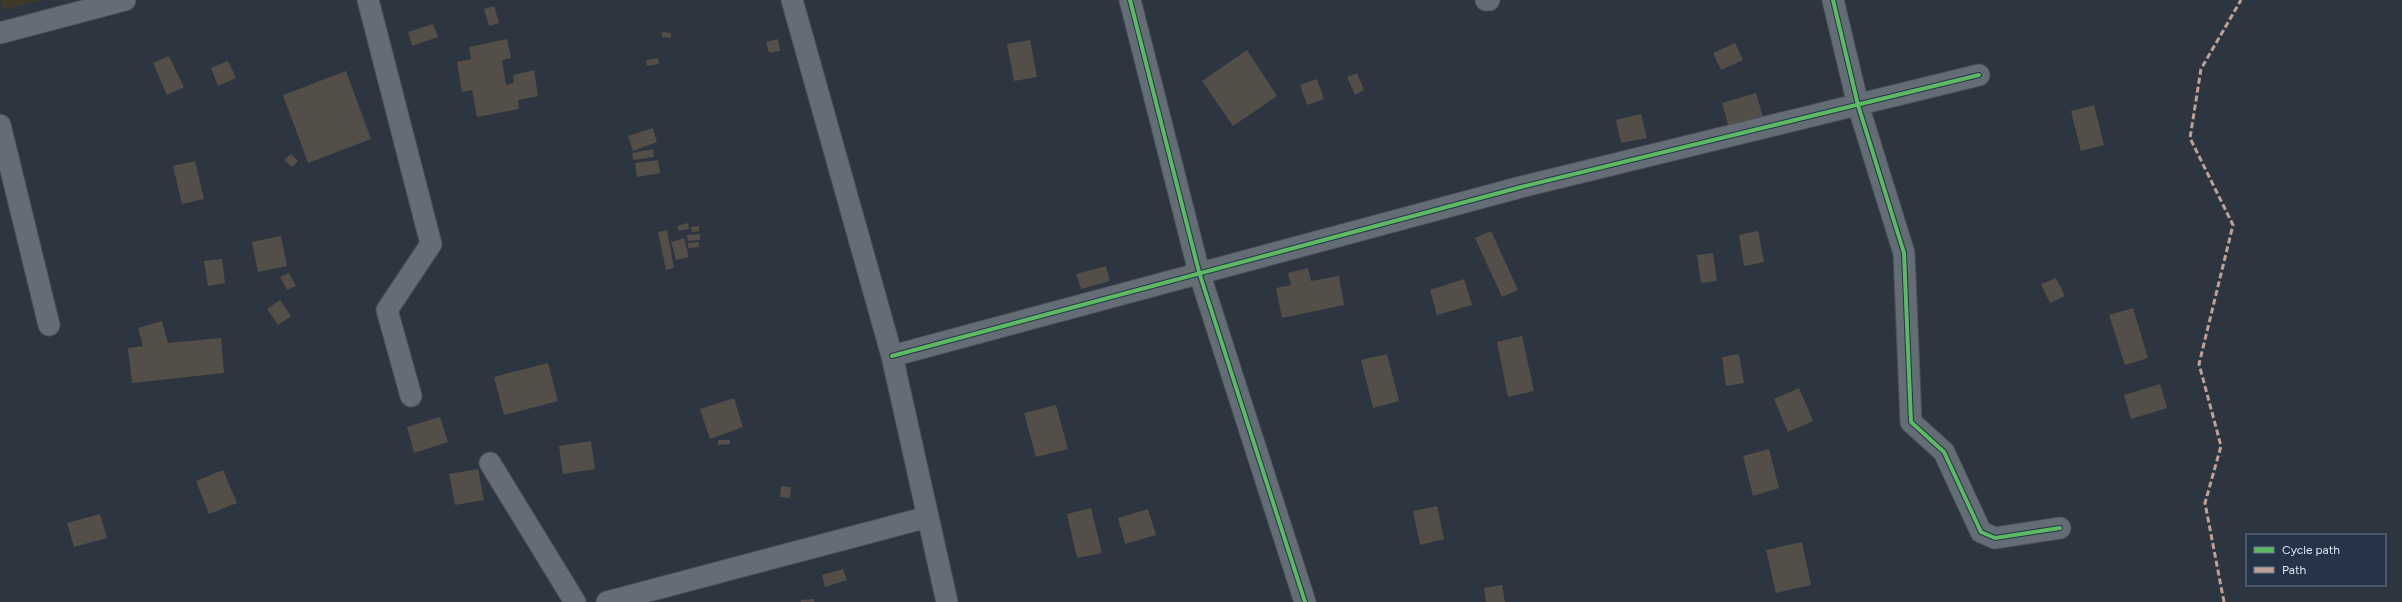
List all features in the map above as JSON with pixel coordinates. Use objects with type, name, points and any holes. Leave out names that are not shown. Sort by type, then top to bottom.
[{"type":"street","points":[[0,33],[125,0]]},
{"type":"street","points":[[368,0],[431,244],[387,310],[411,396]]},
{"type":"street","points":[[792,0],[892,356],[947,602]]},
{"type":"street","points":[[1130,0],[1199,272],[1305,602]]},
{"type":"street","points":[[1833,0],[1858,105],[1904,253],[1910,422],[1944,452],[1981,532],[1995,538],[2060,528]]},
{"type":"street","points":[[892,356],[1199,272],[1520,187],[1979,75]]},
{"type":"street","points":[[0,126],[49,325]]},
{"type":"street","points":[[490,463],[575,602]]},
{"type":"street","points":[[607,602],[928,517]]},
{"type":"shaded area","points":[[0,0],[42,0],[4,10]]},
{"type":"building","points":[[494,6],[499,23],[489,26],[484,9]]},
{"type":"building","points":[[433,24],[438,37],[412,46],[408,32]]},
{"type":"building","points":[[662,32],[671,33],[671,38],[662,37]]},
{"type":"building","points":[[507,39],[511,58],[502,60],[506,85],[514,83],[513,75],[534,70],[538,96],[518,100],[519,109],[477,117],[472,90],[462,92],[457,62],[471,59],[469,47]]},
{"type":"building","points":[[778,39],[780,51],[769,53],[766,42]]},
{"type":"building","points":[[1030,40],[1037,77],[1014,81],[1007,44]]},
{"type":"building","points":[[1735,43],[1743,60],[1721,70],[1713,53]]},
{"type":"building","points":[[1247,50],[1277,96],[1233,126],[1202,81]]},
{"type":"building","points":[[169,56],[184,87],[167,95],[153,63]]},
{"type":"building","points":[[658,58],[659,64],[647,66],[646,60]]},
{"type":"building","points":[[228,61],[236,78],[218,86],[211,68]]},
{"type":"building","points":[[346,71],[371,139],[308,163],[283,95]]},
{"type":"building","points":[[1357,73],[1364,90],[1355,95],[1347,77]]},
{"type":"building","points":[[1317,79],[1324,99],[1307,105],[1300,85]]},
{"type":"building","points":[[1756,93],[1763,117],[1729,128],[1722,103]]},
{"type":"building","points":[[2094,105],[2104,145],[2081,151],[2071,111]]},
{"type":"building","points":[[1641,114],[1647,138],[1621,143],[1616,120]]},
{"type":"building","points":[[653,128],[657,142],[633,151],[628,136]]},
{"type":"building","points":[[653,149],[654,157],[633,160],[632,153]]},
{"type":"building","points":[[291,154],[298,161],[292,167],[284,160]]},
{"type":"building","points":[[658,160],[660,173],[637,177],[635,163]]},
{"type":"building","points":[[195,161],[204,199],[182,204],[173,166]]},
{"type":"building","points":[[688,223],[689,229],[679,231],[677,226]]},
{"type":"building","points":[[699,226],[699,231],[692,232],[691,227]]},
{"type":"building","points":[[667,230],[674,268],[666,270],[658,232]]},
{"type":"building","points":[[1491,231],[1518,290],[1502,297],[1475,238]]},
{"type":"building","points":[[1758,231],[1764,262],[1744,266],[1739,235]]},
{"type":"building","points":[[700,234],[700,240],[688,241],[687,235]]},
{"type":"building","points":[[281,236],[287,266],[258,272],[252,242]]},
{"type":"building","points":[[684,238],[689,257],[676,260],[671,242]]},
{"type":"building","points":[[699,242],[699,247],[688,248],[688,243]]},
{"type":"building","points":[[1713,253],[1717,281],[1701,283],[1697,255]]},
{"type":"building","points":[[222,259],[225,283],[208,286],[204,261]]},
{"type":"building","points":[[1106,266],[1110,281],[1081,289],[1076,274]]},
{"type":"building","points":[[1308,268],[1311,281],[1339,276],[1344,305],[1282,318],[1276,288],[1291,285],[1288,273]]},
{"type":"building","points":[[289,273],[296,286],[287,290],[280,277]]},
{"type":"building","points":[[2056,278],[2065,296],[2050,303],[2041,284]]},
{"type":"building","points":[[1464,279],[1472,305],[1437,315],[1430,290]]},
{"type":"building","points":[[280,300],[291,316],[278,325],[267,309]]},
{"type":"building","points":[[2133,308],[2148,358],[2125,365],[2109,315]]},
{"type":"building","points":[[162,321],[168,343],[221,338],[224,373],[132,383],[128,348],[143,346],[138,328]]},
{"type":"building","points":[[1522,336],[1534,391],[1508,397],[1497,342]]},
{"type":"building","points":[[1387,354],[1399,401],[1373,408],[1361,360]]},
{"type":"building","points":[[1739,354],[1744,383],[1726,386],[1722,357]]},
{"type":"building","points":[[548,363],[558,401],[504,415],[494,377]]},
{"type":"building","points":[[2160,384],[2167,408],[2131,419],[2124,395]]},
{"type":"building","points":[[1799,388],[1813,421],[1788,432],[1774,399]]},
{"type":"building","points":[[734,398],[743,427],[710,439],[700,409]]},
{"type":"building","points":[[1056,405],[1068,449],[1036,457],[1024,413]]},
{"type":"building","points":[[440,417],[448,442],[414,453],[407,427]]},
{"type":"building","points":[[718,440],[730,440],[730,444],[718,445]]},
{"type":"building","points":[[591,441],[595,469],[563,474],[559,446]]},
{"type":"building","points":[[1769,449],[1779,488],[1753,496],[1743,456]]},
{"type":"building","points":[[478,469],[484,500],[455,505],[449,474]]},
{"type":"building","points":[[223,470],[237,503],[209,514],[196,481]]},
{"type":"building","points":[[781,486],[791,487],[790,498],[780,497]]},
{"type":"building","points":[[1437,506],[1444,539],[1420,545],[1413,511]]},
{"type":"building","points":[[1091,508],[1102,553],[1077,558],[1067,514]]},
{"type":"building","points":[[1148,509],[1156,535],[1125,544],[1118,518]]},
{"type":"building","points":[[100,514],[107,538],[74,547],[67,523]]},
{"type":"building","points":[[1802,542],[1811,585],[1776,593],[1766,550]]},
{"type":"building","points":[[843,569],[847,580],[825,587],[822,575]]},
{"type":"building","points":[[1502,585],[1505,602],[1486,602],[1484,588]]},
{"type":"building","points":[[814,599],[814,602],[801,602],[800,600]]},
{"type":"marked path","points":[[2224,602],[2205,503],[2221,446],[2199,364],[2233,225],[2190,138],[2201,69],[2241,0]]},
{"type":"cycle path","points":[[1130,0],[1199,272],[1305,602]]},
{"type":"cycle path","points":[[1833,0],[1858,105],[1904,253],[1911,422],[1944,452],[1981,532],[1995,538],[2060,528]]},
{"type":"cycle path","points":[[892,356],[1521,187],[1979,75]]}]
